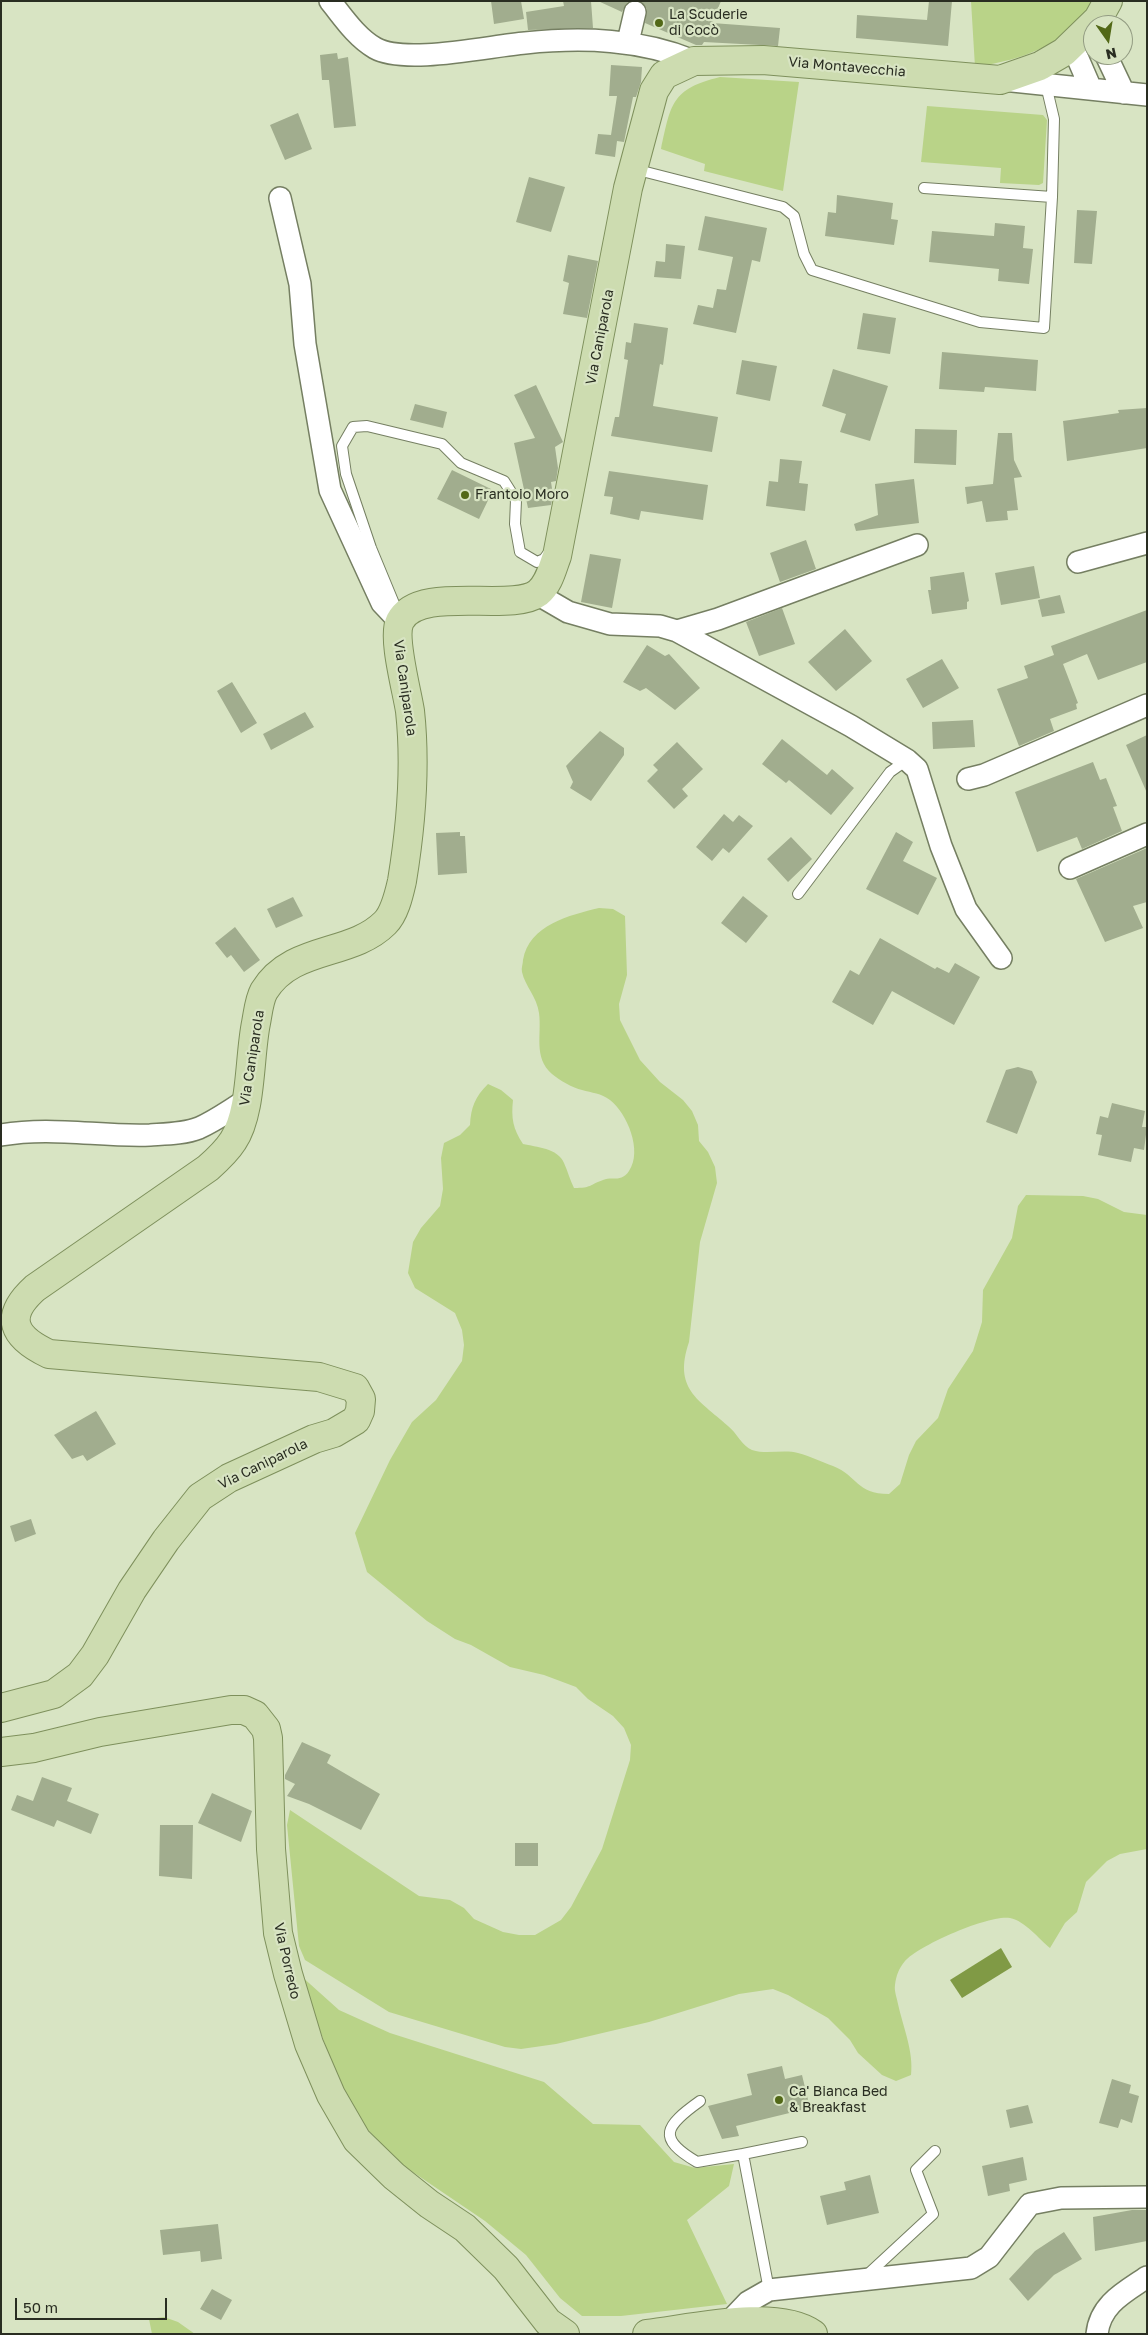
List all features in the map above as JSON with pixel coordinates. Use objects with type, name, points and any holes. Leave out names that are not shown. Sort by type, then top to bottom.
[{"type":"main road","name":"Via Montavecchia","points":[[1100,15],[1108,1]]},
{"type":"main road","name":"Via Montavecchia","points":[[694,62],[763,60],[1000,80],[1040,66],[1072,45],[1083,35]]},
{"type":"main road","name":"Via Caniparola","points":[[537,594],[547,584],[557,556],[643,126],[659,81],[673,70],[694,62]]},
{"type":"main road","points":[[403,616],[416,606],[438,602],[511,599],[537,594]]},
{"type":"main road","name":"Via Caniparola","points":[[1,1708],[54,1694],[80,1675],[95,1655],[143,1574],[200,1497],[229,1478],[314,1439],[334,1433],[356,1420],[360,1411],[361,1399],[355,1388],[337,1381],[297,1373],[49,1354],[30,1345],[16,1326],[16,1314],[21,1300],[34,1288],[208,1168],[222,1156],[240,1128],[253,1038],[263,992],[276,976],[289,966],[370,934],[386,923],[396,901],[401,883],[407,841],[413,751],[410,710],[397,631],[403,616]]},
{"type":"main road","name":"Via Porredo","points":[[1,1752],[34,1748],[100,1732],[222,1711],[244,1710],[255,1715],[266,1729],[268,1738],[271,1849],[278,1933],[309,2044],[331,2095],[361,2144],[394,2176],[429,2204],[465,2228],[506,2268],[548,2322],[565,2334]]},
{"type":"main road","points":[[648,2334],[729,2322],[790,2323],[813,2334]]},
{"type":"street","points":[[330,1],[355,32],[376,48],[399,55],[428,56],[527,43],[584,40],[628,42],[670,52],[694,62]]},
{"type":"street","points":[[628,42],[635,12]]},
{"type":"street","points":[[1072,45],[1091,89]]},
{"type":"street","points":[[1111,65],[1124,93]]},
{"type":"street","name":"Via Montavecchia","points":[[1000,80],[1147,95]]},
{"type":"street","points":[[280,198],[300,284],[305,344],[330,490],[382,603],[403,616]]},
{"type":"street","points":[[1078,562],[1147,542]]},
{"type":"street","points":[[677,631],[718,619],[917,545]]},
{"type":"street","points":[[537,594],[568,612],[610,624],[660,626],[677,631],[852,726],[906,760],[917,769],[941,846],[966,909],[1001,958]]},
{"type":"street","points":[[968,779],[984,775],[1147,704]]},
{"type":"street","points":[[1070,868],[1147,834]]},
{"type":"street","points":[[1,1135],[55,1131],[136,1135],[178,1133],[198,1128],[245,1101]]},
{"type":"street","points":[[729,2322],[748,2302],[769,2290],[971,2268],[989,2258],[1030,2204],[1061,2198],[1147,2197]]},
{"type":"street","points":[[1097,2334],[1098,2327],[1110,2302],[1147,2277]]},
{"type":"lane","points":[[633,169],[783,207],[794,216],[804,254],[812,270],[980,322],[1044,328],[1052,197],[1054,119],[1046,85]]},
{"type":"lane","points":[[924,188],[1052,197]]},
{"type":"lane","points":[[403,616],[395,606],[346,474],[342,446],[353,427],[367,426],[442,444],[461,463],[504,481],[516,500],[515,524],[520,552],[537,562],[544,559],[551,549],[558,512],[567,502]]},
{"type":"lane","points":[[798,894],[890,772],[906,760]]},
{"type":"lane","points":[[700,2101],[682,2114],[670,2129],[670,2140],[678,2151],[697,2162],[802,2142]]},
{"type":"lane","points":[[864,2279],[932,2214],[916,2170],[935,2150]]},
{"type":"lane","points":[[743,2154],[769,2290]]},
{"type":"shaded area","points":[[971,1],[1093,1],[1070,29],[1057,40],[1010,60],[975,67]]},
{"type":"shaded area","points":[[720,77],[799,82],[783,191],[704,171],[705,164],[661,149],[671,110],[682,93],[692,87]]},
{"type":"shaded area","points":[[927,106],[1043,115],[1047,120],[1043,183],[1039,185],[1000,183],[1001,168],[921,162]]},
{"type":"shaded area","points":[[599,908],[613,909],[625,916],[627,975],[619,1004],[620,1020],[640,1060],[660,1082],[683,1100],[692,1111],[698,1125],[699,1141],[708,1152],[715,1167],[717,1183],[700,1242],[689,1342],[685,1358],[684,1371],[686,1382],[698,1400],[752,1450],[802,1454],[841,1470],[863,1488],[889,1494],[900,1484],[909,1455],[916,1441],[938,1418],[948,1389],[973,1351],[982,1322],[983,1290],[1012,1238],[1018,1206],[1026,1195],[1083,1196],[1098,1199],[1124,1212],[1147,1215],[1147,1849],[1120,1854],[1107,1861],[1086,1882],[1077,1912],[1065,1923],[1050,1948],[1032,1931],[1016,1920],[1000,1918],[972,1926],[939,1939],[913,1954],[905,1961],[897,1975],[895,1990],[910,2048],[912,2066],[911,2075],[896,2081],[882,2075],[858,2053],[850,2040],[828,2018],[788,1995],[773,1989],[739,1994],[649,2022],[556,2044],[521,2049],[505,2047],[389,2012],[305,1960],[299,1946],[287,1825],[290,1810],[419,1896],[450,1900],[464,1908],[474,1919],[503,1932],[535,1935],[561,1920],[571,1907],[602,1849],[630,1760],[631,1745],[624,1728],[613,1716],[588,1699],[576,1687],[544,1675],[510,1667],[471,1645],[455,1639],[427,1621],[367,1572],[355,1533],[390,1460],[412,1422],[436,1400],[462,1361],[464,1345],[462,1330],[455,1313],[415,1288],[408,1273],[413,1242],[421,1228],[440,1206],[443,1189],[441,1158],[444,1143],[460,1135],[470,1125],[471,1113],[480,1093],[488,1084],[501,1090],[513,1100],[512,1112],[514,1123],[523,1144],[546,1149],[557,1154],[564,1163],[574,1188],[587,1187],[606,1179],[623,1177],[633,1163],[634,1143],[627,1123],[616,1106],[603,1096],[566,1084],[546,1067],[540,1053],[538,1007],[522,970],[527,948],[533,938],[542,930],[564,918]]},
{"type":"shaded area","points":[[1001,1948],[1012,1967],[962,1998],[950,1980]]},
{"type":"shaded area","points":[[300,1975],[339,2010],[390,2033],[544,2082],[593,2124],[640,2125],[674,2162],[695,2168],[734,2164],[729,2186],[687,2220],[727,2304],[621,2316],[582,2316],[560,2298],[526,2255],[485,2221],[398,2162],[358,2119],[334,2069]]},
{"type":"shaded area","points":[[164,2317],[178,2322],[195,2334],[152,2334],[149,2319]]},
{"type":"building","points":[[491,1],[521,1],[524,19],[494,24]]},
{"type":"building","points":[[563,1],[591,1],[593,28],[528,30],[526,12],[564,6]]},
{"type":"building","points":[[598,1],[629,1],[622,12]]},
{"type":"building","points":[[641,1],[721,1],[712,23],[780,28],[778,46],[704,42],[702,45],[696,45],[645,23],[647,9]]},
{"type":"building","points":[[929,1],[952,1],[948,46],[856,38],[857,15],[927,20]]},
{"type":"building","points":[[337,53],[338,59],[348,57],[356,126],[334,128],[329,80],[322,80],[320,55]]},
{"type":"building","points":[[611,65],[642,67],[641,82],[636,97],[633,97],[624,142],[617,141],[615,157],[595,154],[598,134],[611,135],[617,96],[609,96]]},
{"type":"building","points":[[298,113],[312,149],[285,160],[270,125]]},
{"type":"building","points":[[529,177],[565,187],[551,232],[516,222]]},
{"type":"building","points":[[837,195],[893,203],[891,219],[898,220],[894,245],[825,236],[828,212],[836,213]]},
{"type":"building","points":[[1077,210],[1097,211],[1092,264],[1074,263]]},
{"type":"building","points":[[705,216],[767,228],[760,262],[752,260],[736,333],[693,324],[698,305],[713,308],[717,289],[726,290],[733,257],[698,250]]},
{"type":"building","points":[[995,223],[1025,226],[1023,248],[1033,249],[1029,284],[998,281],[999,269],[929,262],[932,231],[994,236]]},
{"type":"building","points":[[666,244],[685,246],[681,279],[654,277],[656,261],[665,262]]},
{"type":"building","points":[[568,255],[598,261],[587,318],[563,314],[569,283],[563,281]]},
{"type":"building","points":[[863,313],[896,318],[890,354],[857,349]]},
{"type":"building","points":[[634,323],[668,328],[663,365],[660,364],[653,406],[718,417],[712,452],[611,436],[615,417],[619,417],[628,360],[624,359],[626,342],[631,343]]},
{"type":"building","points":[[942,352],[1038,360],[1036,391],[985,387],[984,392],[939,389]]},
{"type":"building","points":[[742,360],[777,366],[770,401],[736,394]]},
{"type":"building","points":[[833,369],[888,386],[870,441],[840,432],[846,414],[822,406]]},
{"type":"building","points":[[536,385],[563,442],[555,447],[558,468],[556,481],[551,482],[553,495],[551,505],[528,508],[514,443],[535,438],[514,395]]},
{"type":"building","points":[[415,404],[447,412],[443,428],[410,420]]},
{"type":"building","points":[[1147,408],[1147,448],[1067,461],[1063,421],[1119,413],[1118,410]]},
{"type":"building","points":[[915,429],[957,430],[956,465],[914,463]]},
{"type":"building","points":[[998,433],[1012,433],[1014,460],[1022,477],[1014,478],[1018,510],[1007,511],[1008,520],[986,522],[982,501],[967,504],[965,487],[993,484]]},
{"type":"building","points":[[780,459],[802,461],[799,483],[808,484],[805,511],[766,506],[769,481],[778,482]]},
{"type":"building","name":"Frantoio Moro","points":[[452,470],[493,490],[479,519],[437,499]]},
{"type":"building","points":[[609,471],[708,485],[703,520],[641,511],[639,520],[610,514],[613,497],[604,496]]},
{"type":"building","points":[[914,479],[919,523],[856,531],[854,524],[878,515],[875,484]]},
{"type":"building","points":[[806,540],[816,569],[780,582],[770,553]]},
{"type":"building","points":[[590,554],[621,559],[612,608],[581,602]]},
{"type":"building","points":[[1034,566],[1040,598],[1001,605],[995,573]]},
{"type":"building","points":[[964,572],[969,601],[967,602],[967,609],[932,614],[928,590],[931,590],[930,577]]},
{"type":"building","points":[[1060,595],[1065,613],[1042,617],[1038,600]]},
{"type":"building","points":[[782,608],[795,644],[759,656],[746,622]]},
{"type":"building","points":[[1147,610],[1147,662],[1098,680],[1087,654],[1063,664],[1078,703],[1076,704],[1077,709],[1050,719],[1054,731],[1019,746],[997,689],[1028,678],[1024,666],[1054,655],[1051,646]]},
{"type":"building","points":[[845,629],[872,661],[836,691],[808,662]]},
{"type":"building","points":[[647,645],[665,656],[669,654],[700,688],[675,710],[646,688],[640,691],[623,682]]},
{"type":"building","points":[[942,659],[959,688],[923,708],[906,679]]},
{"type":"building","points":[[232,682],[257,723],[241,733],[217,691]]},
{"type":"building","points":[[305,712],[314,727],[271,750],[263,734]]},
{"type":"building","points":[[973,720],[975,747],[933,749],[932,722]]},
{"type":"building","points":[[600,731],[624,748],[624,755],[591,801],[570,788],[573,782],[566,766]]},
{"type":"building","points":[[1147,735],[1147,793],[1126,745]]},
{"type":"building","points":[[782,739],[827,775],[832,769],[854,788],[831,815],[789,780],[786,783],[762,764]]},
{"type":"building","points":[[677,742],[703,769],[682,789],[688,796],[674,809],[647,781],[658,770],[653,765]]},
{"type":"building","points":[[1093,762],[1100,780],[1106,778],[1117,806],[1113,807],[1122,831],[1082,849],[1077,837],[1037,852],[1015,792]]},
{"type":"building","points":[[724,814],[733,822],[739,815],[753,826],[729,853],[723,848],[712,861],[696,847]]},
{"type":"building","points":[[460,832],[460,836],[465,836],[467,873],[438,875],[436,833]]},
{"type":"building","points":[[896,832],[913,842],[903,861],[937,878],[918,915],[866,889]]},
{"type":"building","points":[[791,837],[812,859],[788,882],[767,859]]},
{"type":"building","points":[[1147,848],[1147,902],[1133,906],[1143,928],[1105,942],[1076,879]]},
{"type":"building","points":[[743,896],[768,916],[746,943],[721,923]]},
{"type":"building","points":[[293,897],[303,916],[276,928],[267,909]]},
{"type":"building","points":[[235,927],[260,960],[244,972],[231,955],[227,958],[215,943]]},
{"type":"building","points":[[880,938],[935,969],[937,967],[949,973],[955,963],[980,977],[954,1025],[892,991],[873,1025],[832,1002],[850,970],[859,975]]},
{"type":"building","points":[[1018,1067],[1032,1071],[1037,1082],[1017,1134],[986,1122],[1006,1070]]},
{"type":"building","points":[[1112,1103],[1145,1111],[1142,1127],[1147,1127],[1144,1150],[1134,1148],[1131,1162],[1098,1155],[1102,1135],[1096,1134],[1100,1116],[1108,1118]]},
{"type":"building","points":[[96,1411],[116,1444],[87,1461],[83,1455],[72,1459],[54,1435]]},
{"type":"building","points":[[31,1519],[36,1534],[15,1542],[10,1526]]},
{"type":"building","points":[[302,1742],[331,1755],[327,1763],[380,1794],[361,1830],[309,1804],[287,1796],[295,1784],[285,1779],[285,1775]]},
{"type":"building","points":[[42,1777],[72,1788],[67,1801],[99,1814],[91,1834],[57,1820],[54,1827],[11,1810],[17,1795],[33,1801]]},
{"type":"building","points":[[212,1793],[252,1811],[241,1842],[198,1823]]},
{"type":"building","points":[[160,1825],[193,1825],[192,1879],[159,1876]]},
{"type":"building","points":[[515,1843],[538,1843],[538,1866],[515,1866]]},
{"type":"building","points":[[782,2066],[785,2079],[802,2075],[810,2108],[736,2126],[739,2136],[722,2139],[708,2106],[752,2095],[747,2074]]},
{"type":"building","points":[[1112,2079],[1131,2085],[1129,2093],[1139,2096],[1132,2123],[1121,2119],[1118,2128],[1099,2123]]},
{"type":"building","points":[[1028,2105],[1033,2123],[1010,2128],[1006,2110]]},
{"type":"building","points":[[1023,2157],[1027,2180],[1009,2184],[1010,2191],[988,2196],[982,2166]]},
{"type":"building","points":[[870,2175],[879,2213],[827,2225],[820,2196],[846,2190],[844,2182]]},
{"type":"building","points":[[1132,2210],[1147,2210],[1147,2241],[1095,2251],[1093,2217]]},
{"type":"building","points":[[218,2224],[222,2259],[201,2262],[200,2251],[163,2255],[160,2230]]},
{"type":"building","points":[[1064,2232],[1082,2259],[1054,2275],[1028,2301],[1009,2279],[1035,2251]]},
{"type":"building","points":[[212,2289],[232,2300],[221,2320],[200,2309]]},
{"type":"place","name":"La Scuderie di Cocò","points":[[659,23]]},
{"type":"place","name":"Frantoio Moro","points":[[465,495]]},
{"type":"place","name":"Ca' Bianca Bed & Breakfast","points":[[779,2100]]}]
